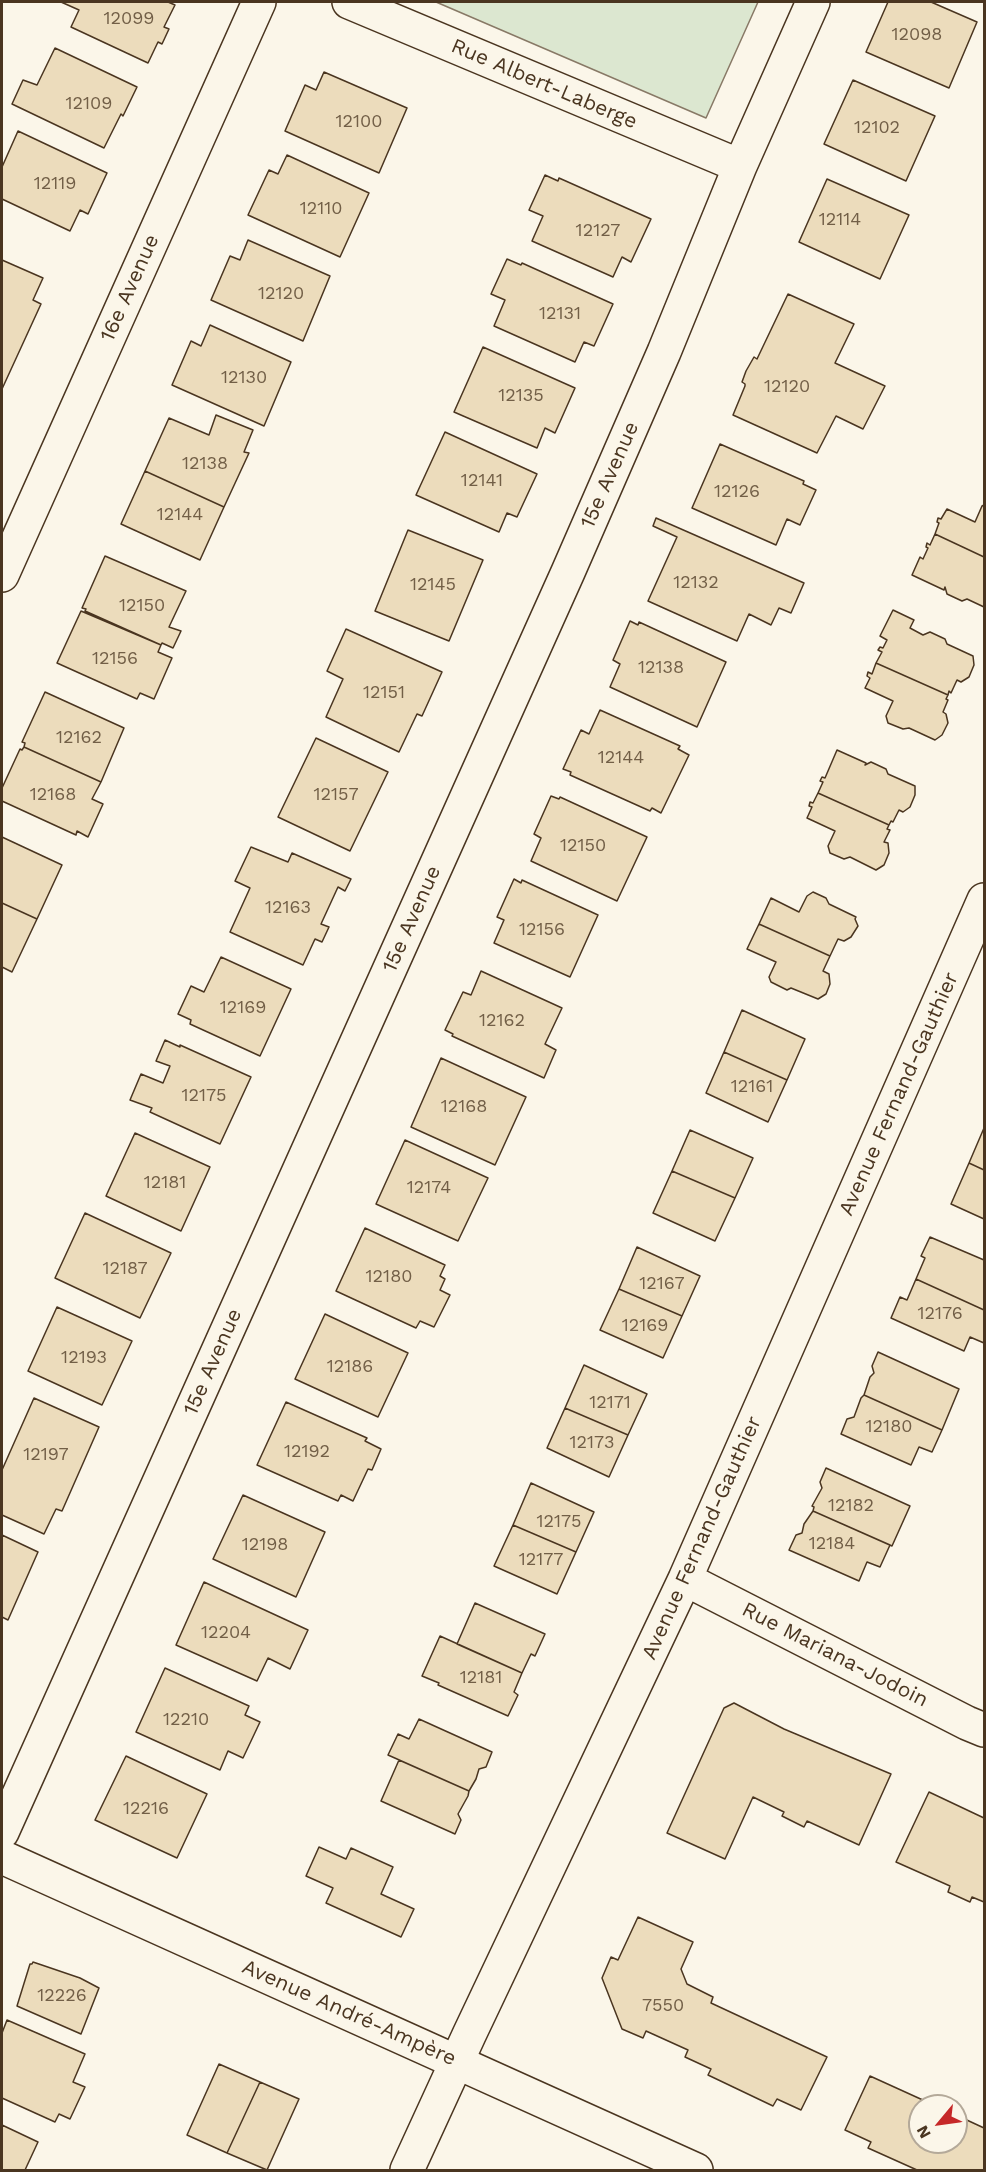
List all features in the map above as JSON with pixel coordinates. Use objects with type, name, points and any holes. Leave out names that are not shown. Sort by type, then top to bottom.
[{"type":"street","name":"16e Avenue","points":[[2,575],[259,2]]},
{"type":"street","name":"Rue Albert-Laberge","points":[[349,2],[740,166]]},
{"type":"street","name":"15e Avenue","points":[[2,1832],[568,572],[664,352],[740,166],[813,2]]},
{"type":"street","name":"Avenue Fernand-Gauthier","points":[[407,2170],[685,1579],[984,900]]},
{"type":"street","name":"Rue Mariana-Jodoin","points":[[685,1579],[984,1730]]},
{"type":"street","name":"Avenue André-Ampère","points":[[2,1857],[696,2170]]},
{"type":"green space","points":[[436,2],[758,2],[706,118]]},
{"type":"building","points":[[61,2],[168,2],[175,5],[164,27],[169,29],[162,44],[158,42],[148,63],[71,27],[79,10]]},
{"type":"building","points":[[888,2],[931,2],[977,22],[949,88],[866,52]]},
{"type":"building","points":[[55,48],[137,87],[104,148],[12,104],[23,80],[37,85]]},
{"type":"building","points":[[324,72],[407,108],[379,173],[285,131],[305,85],[316,90]]},
{"type":"building","points":[[853,80],[935,116],[906,181],[824,144]]},
{"type":"building","points":[[18,131],[107,173],[88,214],[80,210],[70,231],[2,199],[2,167]]},
{"type":"building","points":[[287,155],[369,193],[340,257],[248,215],[269,170],[278,174]]},
{"type":"building","points":[[545,175],[558,181],[559,178],[651,219],[631,262],[622,257],[613,277],[532,241],[543,216],[529,210]]},
{"type":"building","points":[[827,179],[909,215],[880,279],[799,242]]},
{"type":"building","points":[[248,240],[330,276],[303,341],[211,300],[230,256],[240,260]]},
{"type":"building","points":[[507,259],[521,265],[522,263],[613,304],[594,346],[584,342],[575,362],[494,326],[505,300],[491,294]]},
{"type":"building","points":[[2,260],[43,278],[33,300],[41,304],[2,389]]},
{"type":"building","points":[[788,294],[854,324],[835,363],[885,386],[863,429],[836,416],[817,453],[733,415],[745,386],[742,382],[746,371],[754,357],[757,359]]},
{"type":"building","points":[[210,325],[291,362],[264,426],[172,385],[191,341],[201,346]]},
{"type":"building","points":[[483,347],[575,388],[555,433],[545,428],[537,448],[454,412]]},
{"type":"building","points":[[216,415],[253,430],[244,452],[249,453],[224,507],[145,471],[169,418],[209,435]]},
{"type":"building","points":[[445,432],[537,474],[517,517],[507,513],[499,532],[416,495]]},
{"type":"building","points":[[720,444],[804,481],[803,484],[816,490],[800,525],[787,519],[776,545],[692,508]]},
{"type":"building","points":[[145,471],[224,507],[200,560],[121,524]]},
{"type":"building","points":[[984,505],[984,557],[935,534],[939,523],[938,518],[941,519],[947,509],[975,522]]},
{"type":"building","points":[[656,518],[804,583],[791,613],[779,608],[771,625],[749,614],[737,641],[648,601],[677,537],[653,526]]},
{"type":"building","points":[[408,530],[483,560],[449,641],[375,611]]},
{"type":"building","points":[[935,534],[984,557],[984,607],[967,599],[962,601],[947,594],[945,587],[944,590],[912,575],[920,557],[923,559],[928,548],[927,543],[930,545]]},
{"type":"building","points":[[105,556],[186,591],[169,627],[181,631],[173,648],[162,643],[161,645],[82,608]]},
{"type":"building","points":[[893,610],[914,620],[910,628],[923,635],[930,632],[945,639],[947,644],[973,656],[974,665],[969,677],[961,682],[957,680],[948,695],[876,663],[882,652],[878,650],[880,647],[883,648],[887,640],[880,636]]},
{"type":"building","points":[[81,611],[161,645],[158,652],[172,658],[154,699],[140,693],[137,699],[57,663]]},
{"type":"building","points":[[630,621],[638,625],[639,622],[726,662],[697,727],[610,687],[620,664],[613,660]]},
{"type":"building","points":[[346,629],[442,672],[422,716],[417,714],[399,752],[326,717],[343,679],[327,671]]},
{"type":"building","points":[[876,663],[948,695],[943,712],[946,714],[948,723],[942,735],[935,740],[909,728],[903,729],[888,723],[886,716],[893,701],[865,688],[870,678],[867,676],[868,672],[872,674]]},
{"type":"building","points":[[45,692],[124,728],[101,782],[24,747],[25,743],[22,742]]},
{"type":"building","points":[[600,710],[680,746],[678,749],[689,755],[661,813],[652,808],[650,811],[570,775],[571,772],[563,769],[581,730],[589,734]]},
{"type":"building","points":[[316,738],[388,772],[350,851],[278,817]]},
{"type":"building","points":[[24,747],[101,782],[92,799],[103,804],[88,837],[77,831],[76,835],[2,801],[2,788],[20,749]]},
{"type":"building","points":[[837,750],[866,763],[865,765],[871,762],[886,769],[888,774],[915,786],[915,795],[910,807],[903,812],[899,810],[889,825],[818,793],[823,782],[820,781],[822,777],[825,778]]},
{"type":"building","points":[[818,793],[889,825],[887,829],[890,830],[884,842],[888,843],[889,853],[884,865],[876,870],[850,857],[844,859],[830,853],[828,846],[835,831],[807,818],[812,807],[809,806],[810,802],[813,803]]},
{"type":"building","points":[[551,796],[559,799],[560,797],[647,837],[617,901],[531,861],[541,838],[534,834]]},
{"type":"building","points":[[2,837],[62,865],[37,919],[2,903]]},
{"type":"building","points":[[251,847],[288,862],[292,853],[351,879],[345,891],[338,887],[321,924],[329,927],[322,942],[315,939],[303,965],[230,932],[250,888],[235,881]]},
{"type":"building","points":[[514,879],[521,883],[522,880],[598,915],[570,977],[494,943],[504,920],[497,917]]},
{"type":"building","points":[[813,892],[826,898],[829,904],[856,917],[858,926],[851,937],[844,941],[838,939],[830,956],[759,924],[771,898],[799,912],[807,896]]},
{"type":"building","points":[[2,903],[37,919],[12,972],[2,967]]},
{"type":"building","points":[[759,924],[830,956],[823,971],[829,974],[830,984],[826,994],[818,999],[791,988],[787,990],[771,982],[769,977],[776,962],[747,949]]},
{"type":"building","points":[[221,957],[291,989],[260,1056],[190,1024],[191,1020],[178,1014],[191,986],[204,992]]},
{"type":"building","points":[[481,971],[562,1008],[545,1044],[556,1050],[544,1078],[452,1036],[453,1034],[445,1030],[463,992],[471,995]]},
{"type":"building","points":[[742,1010],[805,1039],[787,1080],[724,1052]]},
{"type":"building","points":[[165,1040],[251,1077],[220,1144],[150,1112],[152,1108],[130,1100],[141,1074],[163,1083],[170,1066],[156,1061]]},
{"type":"building","points":[[724,1052],[787,1080],[768,1122],[706,1093]]},
{"type":"building","points":[[441,1058],[526,1097],[495,1165],[411,1127]]},
{"type":"building","points":[[984,1128],[984,1170],[969,1163]]},
{"type":"building","points":[[690,1130],[753,1158],[735,1198],[672,1171]]},
{"type":"building","points":[[135,1133],[210,1167],[181,1231],[106,1196]]},
{"type":"building","points":[[405,1140],[488,1178],[458,1241],[376,1204]]},
{"type":"building","points":[[969,1163],[984,1170],[984,1219],[951,1204]]},
{"type":"building","points":[[672,1171],[735,1198],[715,1241],[653,1213]]},
{"type":"building","points":[[85,1213],[171,1253],[140,1318],[55,1278]]},
{"type":"building","points":[[365,1228],[445,1265],[440,1276],[445,1279],[440,1290],[450,1295],[434,1327],[420,1321],[416,1328],[336,1291]]},
{"type":"building","points":[[930,1237],[984,1260],[984,1310],[916,1279],[925,1258],[921,1256]]},
{"type":"building","points":[[637,1247],[700,1276],[682,1316],[619,1289]]},
{"type":"building","points":[[916,1279],[984,1310],[984,1343],[970,1337],[964,1351],[891,1318],[900,1297],[907,1300]]},
{"type":"building","points":[[619,1289],[682,1316],[663,1358],[600,1330]]},
{"type":"building","points":[[57,1307],[132,1341],[102,1405],[28,1371]]},
{"type":"building","points":[[325,1314],[408,1353],[378,1417],[295,1379]]},
{"type":"building","points":[[878,1352],[959,1389],[942,1430],[864,1395],[870,1377],[874,1373],[872,1366]]},
{"type":"building","points":[[584,1365],[647,1394],[628,1435],[565,1408]]},
{"type":"building","points":[[864,1395],[942,1430],[932,1452],[919,1447],[911,1465],[841,1434],[847,1419],[854,1417]]},
{"type":"building","points":[[34,1398],[99,1427],[62,1511],[56,1509],[44,1534],[2,1515],[2,1470]]},
{"type":"building","points":[[286,1402],[367,1438],[365,1441],[381,1449],[372,1470],[368,1469],[353,1501],[341,1495],[338,1501],[257,1465]]},
{"type":"building","points":[[565,1408],[628,1435],[609,1477],[547,1448]]},
{"type":"building","points":[[826,1468],[910,1506],[892,1546],[813,1511],[812,1506],[822,1488],[820,1482]]},
{"type":"building","points":[[531,1483],[594,1512],[576,1552],[513,1525]]},
{"type":"building","points":[[243,1495],[325,1532],[296,1597],[213,1559]]},
{"type":"building","points":[[813,1511],[890,1545],[880,1567],[867,1562],[859,1581],[789,1550],[796,1535],[802,1533],[804,1524]]},
{"type":"building","points":[[513,1525],[576,1552],[557,1594],[494,1566]]},
{"type":"building","points":[[2,1535],[38,1552],[8,1620],[2,1617]]},
{"type":"building","points":[[204,1582],[308,1630],[290,1669],[268,1658],[257,1681],[176,1645]]},
{"type":"building","points":[[475,1603],[545,1634],[535,1656],[531,1654],[522,1673],[457,1644]]},
{"type":"building","points":[[440,1636],[522,1673],[514,1692],[518,1695],[508,1716],[422,1676]]},
{"type":"building","points":[[165,1668],[249,1706],[245,1715],[260,1722],[243,1758],[228,1751],[220,1770],[136,1732]]},
{"type":"building","points":[[734,1703],[784,1729],[891,1774],[859,1845],[807,1821],[804,1827],[782,1816],[784,1812],[753,1797],[725,1859],[667,1833],[724,1708]]},
{"type":"building","points":[[419,1719],[492,1752],[486,1767],[479,1769],[469,1791],[388,1755],[398,1734],[409,1739]]},
{"type":"building","points":[[126,1756],[207,1794],[177,1858],[95,1820]]},
{"type":"building","points":[[399,1760],[469,1791],[458,1814],[461,1820],[455,1834],[381,1801]]},
{"type":"building","points":[[929,1792],[984,1818],[984,1902],[972,1897],[970,1902],[948,1892],[950,1886],[896,1862]]},
{"type":"building","points":[[319,1847],[346,1859],[351,1848],[393,1867],[381,1894],[414,1909],[401,1937],[326,1903],[333,1888],[306,1876]]},
{"type":"building","points":[[638,1917],[693,1942],[681,1969],[687,1984],[713,1997],[711,2003],[827,2057],[801,2110],[777,2099],[773,2106],[708,2075],[711,2069],[685,2057],[688,2050],[646,2031],[643,2038],[622,2029],[602,1978],[611,1957],[618,1960]]},
{"type":"building","points":[[33,1962],[80,1978],[99,1988],[81,2034],[17,2006],[30,1964]]},
{"type":"building","points":[[7,2020],[85,2054],[73,2082],[85,2087],[70,2119],[59,2114],[55,2122],[2,2098],[2,2033]]},
{"type":"building","points":[[219,2064],[260,2082],[227,2153],[187,2135]]},
{"type":"building","points":[[870,2076],[910,2094],[908,2154],[968,2154],[968,2121],[984,2128],[984,2170],[917,2170],[868,2148],[871,2142],[845,2130]]},
{"type":"building","points":[[260,2082],[299,2099],[267,2170],[227,2153]]},
{"type":"building","points":[[2,2125],[38,2142],[25,2170],[2,2170]]}]
